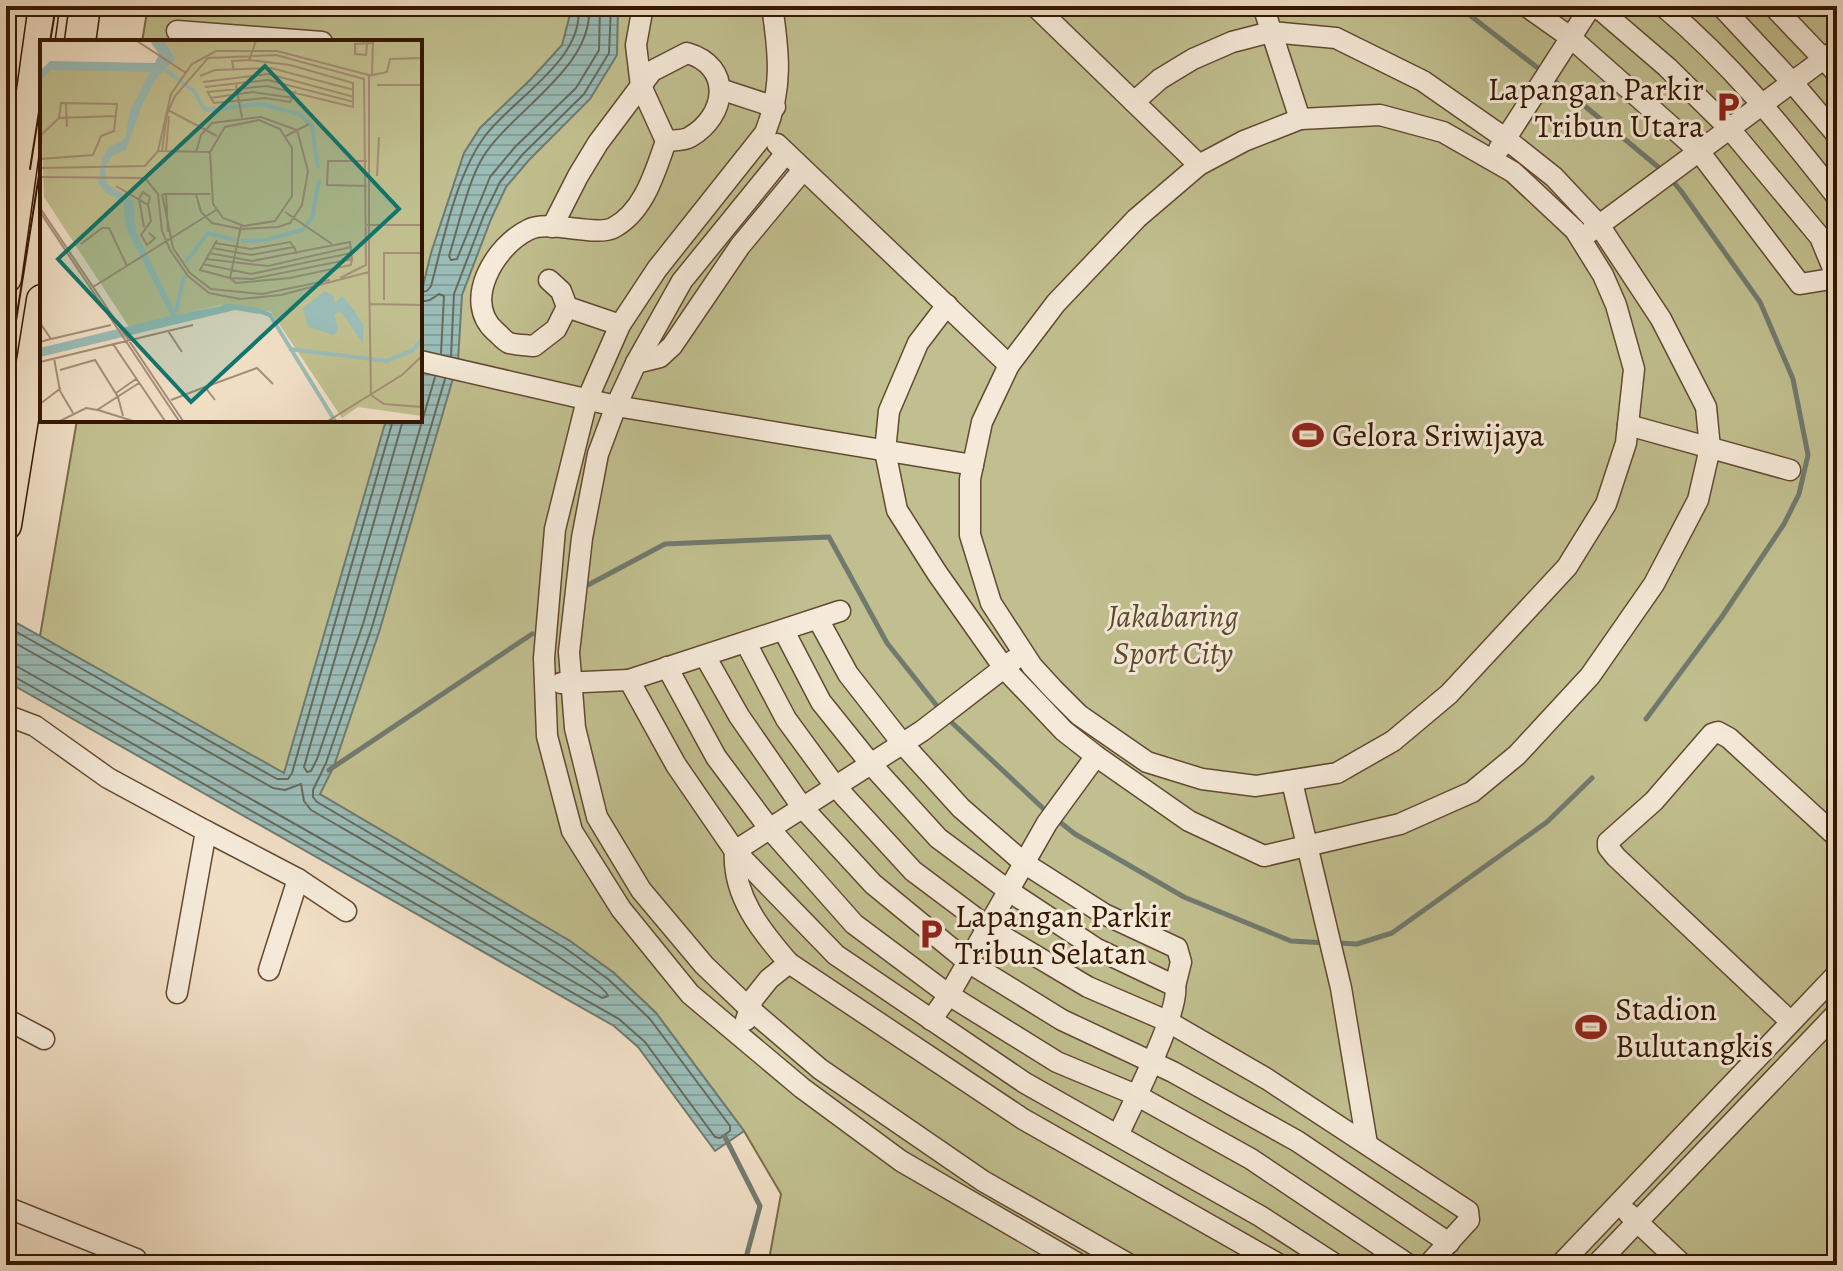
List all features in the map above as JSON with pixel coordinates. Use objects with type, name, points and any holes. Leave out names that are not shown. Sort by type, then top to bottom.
[{"type":"highway","points":[[6,278],[44,6]]},
{"type":"highway","points":[[80,40],[85,6]]},
{"type":"highway","points":[[6,525],[40,312]]},
{"type":"street","points":[[549,280],[561,291],[567,307],[556,329],[534,346],[508,343],[490,326],[481,307],[484,279],[502,251],[529,229],[611,230],[634,211],[651,183],[666,141],[641,86],[636,45],[643,6]]},
{"type":"street","points":[[772,6],[780,61],[775,107],[765,133],[657,269],[620,325],[587,400],[555,529],[544,658],[547,736],[572,831],[621,909],[690,994],[802,1088],[901,1161],[1080,1265]]},
{"type":"street","points":[[1035,6],[1199,165]]},
{"type":"street","points":[[1263,6],[1300,119]]},
{"type":"street","points":[[1493,159],[1550,67],[1570,37],[1594,6],[1667,67],[1729,128],[1820,237],[1837,278],[1800,284],[1698,150],[1570,37],[1526,6]]},
{"type":"street","points":[[1663,6],[1696,34],[1763,103],[1837,197]]},
{"type":"street","points":[[1721,6],[1837,135]]},
{"type":"street","points":[[1580,240],[1792,82],[1833,60],[1773,6]]},
{"type":"street","points":[[1833,6],[1837,10]]},
{"type":"street","points":[[177,31],[296,40]]},
{"type":"street","points":[[947,305],[918,343],[889,411],[885,451],[897,510],[1004,668],[1064,731],[1189,821],[1264,856],[1400,824],[1472,792],[1517,755],[1590,676],[1654,584],[1698,500],[1710,448],[1706,407],[1661,319],[1599,225],[1554,177],[1506,139],[1423,81],[1336,38],[1271,32],[1232,42],[1193,59],[1160,79],[1134,102]]},
{"type":"street","points":[[552,227],[598,143],[652,71],[687,53],[702,57],[715,70],[720,89],[716,113],[688,139],[666,141]]},
{"type":"street","points":[[720,89],[775,107]]},
{"type":"street","points":[[1380,115],[1443,132],[1513,172],[1575,230],[1603,275],[1616,305],[1634,369],[1626,443],[1606,504],[1567,567],[1513,627],[1449,694],[1393,741],[1337,773],[1256,786],[1202,779],[1147,762],[1079,715],[1032,666],[991,603],[970,535],[970,479],[982,422],[1009,365],[1056,303],[1137,218],[1199,165],[1244,141],[1300,119],[1380,115]]},
{"type":"street","points":[[765,133],[1009,365]]},
{"type":"street","points":[[786,153],[682,281],[636,363],[598,454],[582,538],[569,652],[575,728],[597,817],[641,890],[704,965],[820,1069],[983,1181],[1130,1265]]},
{"type":"street","points":[[636,363],[660,357],[672,346],[740,246],[803,170]]},
{"type":"street","points":[[567,307],[620,325]]},
{"type":"street","points":[[422,361],[616,406],[973,465]]},
{"type":"street","points":[[1628,425],[1790,470]]},
{"type":"street","points":[[545,683],[629,680],[840,611]]},
{"type":"street","points":[[818,619],[848,674],[902,743],[961,808],[1024,863],[1104,914],[1177,948],[1181,962],[1175,986],[1176,999],[1118,1135]]},
{"type":"street","points":[[784,631],[821,702],[870,763],[938,838],[1009,891],[1097,949],[1175,986]]},
{"type":"street","points":[[746,643],[786,719],[835,786],[913,871],[989,928],[1088,987],[1167,1021],[1267,1079],[1468,1211],[1469,1220],[1428,1265]]},
{"type":"street","points":[[1024,653],[902,743],[735,851],[733,868],[744,901],[767,938],[789,963],[1023,1119],[1271,1262]]},
{"type":"street","points":[[705,656],[739,716],[802,807],[873,884],[968,962],[1062,1020],[1151,1062],[1297,1141],[1449,1243]]},
{"type":"street","points":[[667,667],[716,757],[769,828],[854,924],[949,995],[1057,1062],[1136,1095],[1251,1159],[1409,1265]]},
{"type":"street","points":[[629,680],[676,765],[735,851],[836,955],[1025,1083],[1260,1216],[1336,1265]]},
{"type":"street","points":[[6,715],[35,726],[108,778],[298,879],[346,911]]},
{"type":"street","points":[[1064,731],[1079,715]]},
{"type":"street","points":[[1791,1022],[1616,857],[1608,842],[1654,801],[1712,734],[1718,732],[1729,738],[1837,837]]},
{"type":"street","points":[[931,1020],[989,928],[1047,823],[1096,756]]},
{"type":"street","points":[[1292,782],[1334,958],[1367,1144]]},
{"type":"street","points":[[177,993],[206,831]]},
{"type":"street","points":[[269,970],[298,879]]},
{"type":"street","points":[[739,1035],[753,999],[769,979],[789,963]]},
{"type":"street","points":[[1560,1265],[1837,974]]},
{"type":"street","points":[[1596,1265],[1837,1013]]},
{"type":"street","points":[[6,1019],[44,1039]]},
{"type":"street","points":[[1619,1203],[1683,1265]]},
{"type":"street","points":[[6,1207],[141,1263]]},
{"type":"green space","name":"Jakabaring Sport City","points":[[148,6],[1837,6],[1837,1265],[768,1265],[781,1194],[744,1131],[656,1013],[614,973],[570,941],[40,636],[77,422],[422,422],[422,40],[142,40]]},
{"type":"water","points":[[570,6],[618,6],[617,55],[590,99],[506,187],[491,219],[462,295],[458,361],[380,629],[334,766],[320,794],[570,941],[614,973],[656,1013],[744,1131],[715,1151],[638,1047],[614,1026],[6,681],[6,617],[284,773],[385,422],[422,422],[422,290],[464,153],[480,128],[562,45]]},
{"type":"waterway","points":[[1458,6],[1543,72]]},
{"type":"waterway","points":[[1551,78],[1663,171]]},
{"type":"waterway","points":[[1646,719],[1721,618],[1784,524],[1799,494],[1808,455],[1793,379],[1760,302],[1670,178]]},
{"type":"waterway","points":[[588,585],[665,544],[829,537],[887,643],[941,711]]},
{"type":"waterway","points":[[329,770],[532,634]]},
{"type":"waterway","points":[[947,718],[1048,813]]},
{"type":"waterway","points":[[1337,943],[1357,944],[1392,933],[1547,822],[1592,778]]},
{"type":"waterway","points":[[1056,819],[1075,834],[1184,897],[1291,941],[1327,943]]},
{"type":"waterway","points":[[725,1137],[760,1206],[744,1265]]},
{"type":"tram line","points":[[50,40],[56,6]]},
{"type":"tram line","points":[[30,169],[40,106]]},
{"type":"tram line","points":[[6,384],[40,169]]},
{"type":"place","name":"Lapangan Parkir Tribun Utara","points":[[1728,107]]},
{"type":"place","name":"Gelora Sriwijaya","points":[[1308,435]]},
{"type":"place","name":"Lapangan Parkir Tribun Selatan","points":[[931,934]]},
{"type":"place","name":"Stadion Bulutangkis","points":[[1591,1027]]}]
